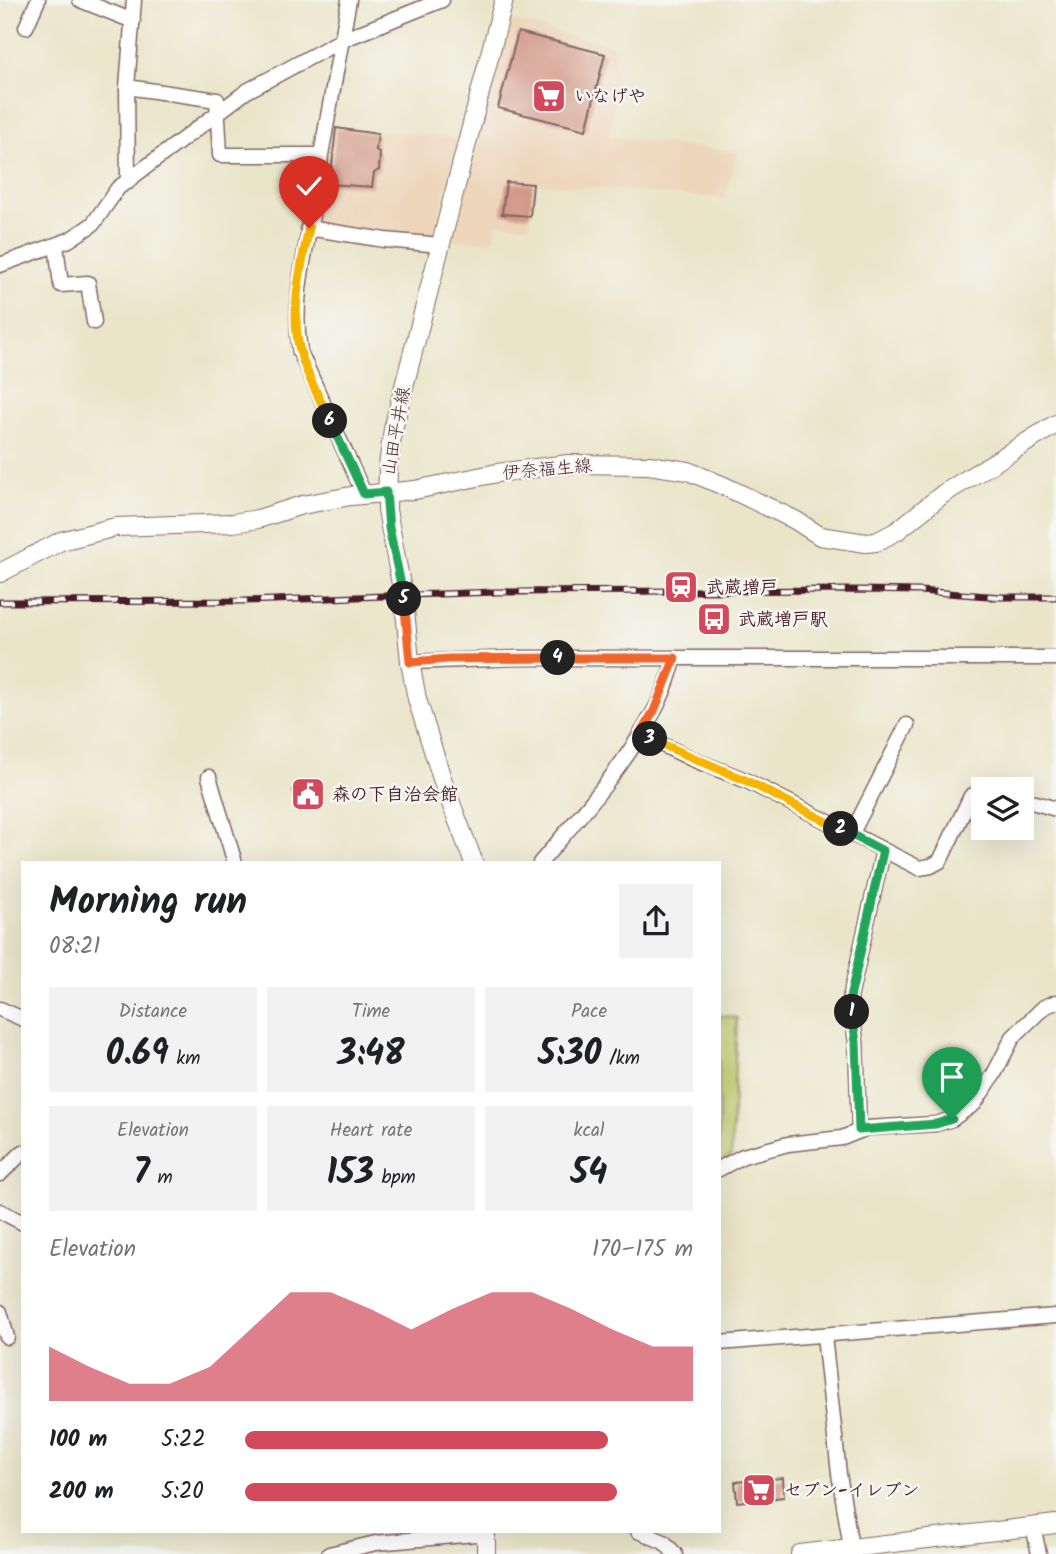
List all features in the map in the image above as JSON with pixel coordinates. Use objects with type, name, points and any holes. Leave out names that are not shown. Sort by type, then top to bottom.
[{"type":"main road","name":"山田平井線","points":[[473,861],[422,718],[410,662],[404,600],[389,528],[386,492],[393,429],[504,0]]},
{"type":"main road","name":"伊奈福生線","points":[[0,573],[61,541],[116,527],[233,523],[257,519],[302,505],[364,494],[415,490],[497,473],[568,464],[649,465],[688,471],[724,486],[829,539],[876,542],[897,531],[943,494],[1056,424]]},
{"type":"main road","points":[[800,1554],[851,1551],[1056,1524]]},
{"type":"main road","points":[[486,1533],[486,1554]]},
{"type":"street","points":[[26,27],[38,0]]},
{"type":"street","points":[[80,0],[133,21]]},
{"type":"street","points":[[128,182],[127,87],[134,0]]},
{"type":"street","points":[[349,0],[297,310],[300,352],[364,494]]},
{"type":"street","points":[[0,265],[69,240],[93,224],[118,188],[247,91],[342,40],[442,0]]},
{"type":"street","points":[[127,87],[217,100],[220,155],[321,155]]},
{"type":"street","points":[[309,228],[440,245]]},
{"type":"street","points":[[56,245],[61,285],[88,283],[94,322]]},
{"type":"street","points":[[410,662],[485,658],[1056,658]]},
{"type":"street","points":[[542,861],[605,783],[640,734],[654,711],[675,658]]},
{"type":"street","points":[[851,835],[907,725]]},
{"type":"street","points":[[640,734],[745,780],[919,868],[940,861],[971,796]]},
{"type":"street","points":[[209,777],[234,861]]},
{"type":"street","points":[[1034,803],[1056,809]]},
{"type":"street","points":[[859,1130],[856,1042],[850,998],[883,851]]},
{"type":"street","points":[[721,1169],[743,1156],[788,1144],[842,1138],[859,1130],[936,1124],[952,1119],[974,1104],[994,1074],[1013,1037],[1044,1007],[1056,1002]]},
{"type":"street","points":[[0,1009],[21,1018]]},
{"type":"street","points":[[0,1174],[21,1154]]},
{"type":"street","points":[[0,1211],[21,1222]]},
{"type":"street","points":[[0,1311],[7,1337]]},
{"type":"street","points":[[721,1343],[1056,1316]]},
{"type":"street","points":[[824,1336],[839,1474],[851,1551]]},
{"type":"street","points":[[1033,1526],[1039,1554]]},
{"type":"street","points":[[328,1554],[376,1543],[476,1533]]},
{"type":"street","points":[[643,1533],[664,1542],[675,1554]]},
{"type":"shaded area","points":[[508,20],[613,46],[617,78],[609,137],[737,152],[725,199],[535,183],[530,226],[497,223],[492,241],[453,241]]},
{"type":"shaded area","points":[[331,126],[459,139],[432,240],[319,224],[316,219]]},
{"type":"green space","points":[[721,1015],[737,1018],[731,1156],[721,1162]]},
{"type":"building","points":[[518,32],[605,54],[586,130],[498,108]]},
{"type":"building","points":[[336,128],[378,134],[376,150],[380,154],[379,170],[374,173],[372,187],[330,184]]},
{"type":"building","points":[[506,182],[533,184],[530,216],[502,214]]},
{"type":"building","name":"森の下自治会館","points":[[321,785],[324,798],[296,803],[293,790]]},
{"type":"building","points":[[783,1478],[784,1497],[737,1502],[735,1482]]},
{"type":"railway","points":[[0,602],[244,601],[495,592],[859,590],[1002,597]]},
{"type":"railway","points":[[991,597],[1056,597]]},
{"type":"place","name":"いなげや","points":[[549,96]]},
{"type":"place","name":"武蔵増戸","points":[[681,587]]},
{"type":"place","name":"武蔵増戸駅","points":[[714,619]]},
{"type":"place","name":"森の下自治会館","points":[[308,794]]},
{"type":"place","name":"セブン-イレブン","points":[[759,1490]]},
{"type":"route","points":[[309,228],[297,310],[300,352],[364,494],[386,492],[389,528],[404,600],[410,662],[449,659],[675,658],[667,683],[640,734],[745,780],[883,851],[850,998],[856,1042],[859,1130],[936,1124],[952,1119]]}]
